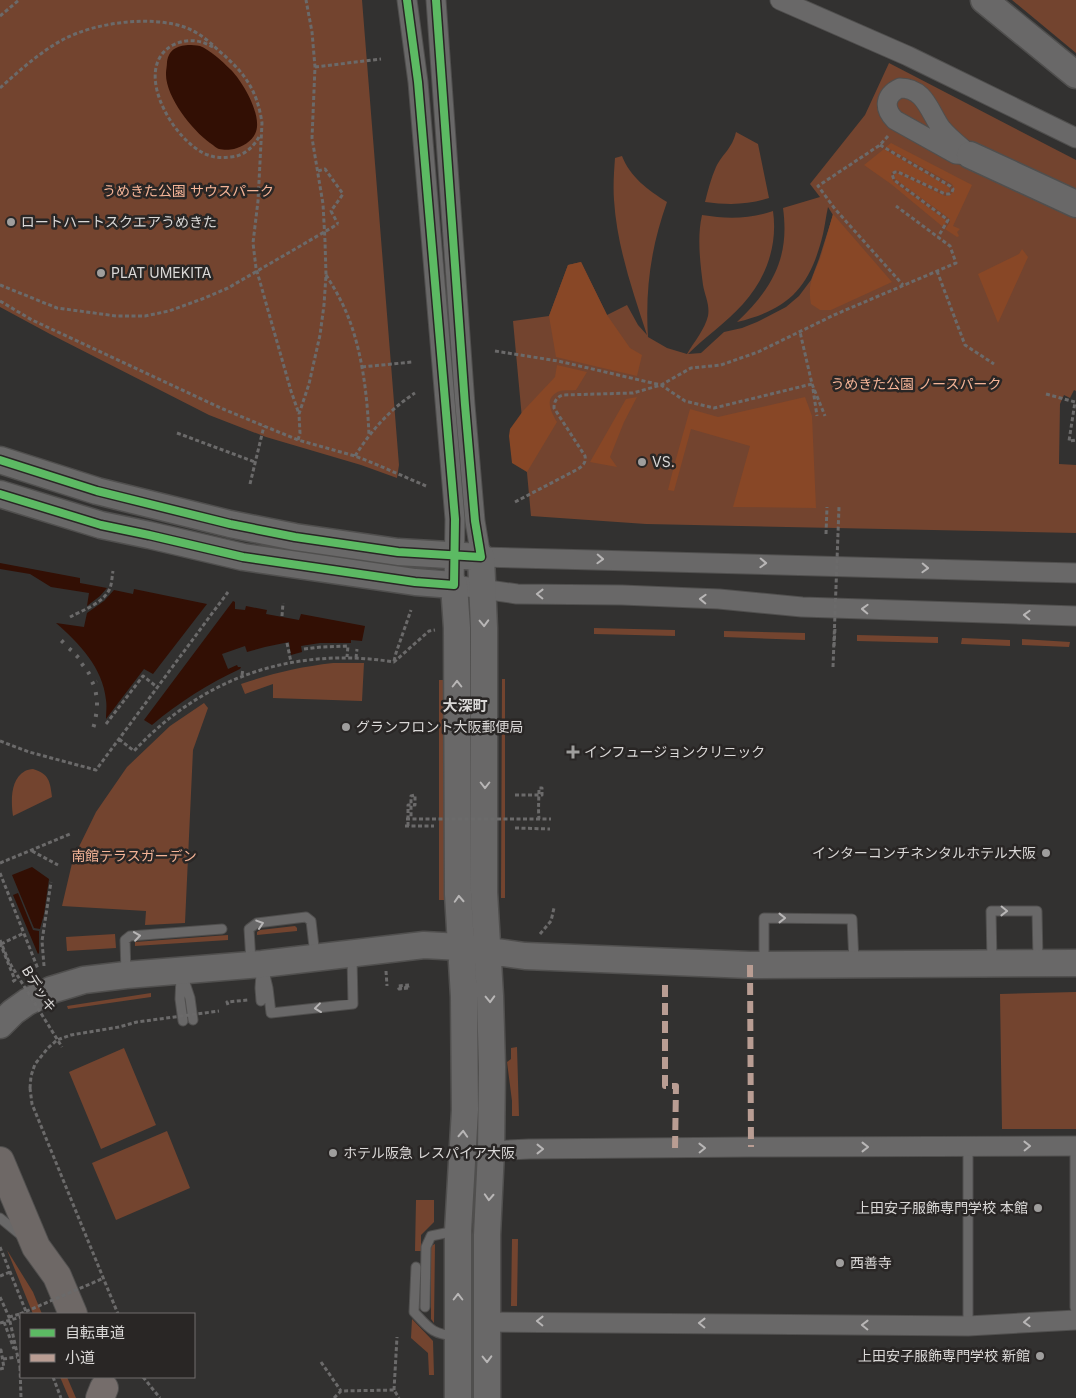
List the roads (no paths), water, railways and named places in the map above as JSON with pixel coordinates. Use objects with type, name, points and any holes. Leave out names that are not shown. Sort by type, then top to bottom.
[{"type":"main road","points":[[0,1161],[36,1247],[57,1276],[73,1313]]},
{"type":"street","points":[[408,0],[418,82],[454,519],[454,586],[457,628],[458,894],[464,996],[464,1110],[458,1231],[458,1398]]},
{"type":"street","points":[[436,0],[464,405],[475,521],[482,557],[485,747],[484,892],[491,1005],[491,1151],[487,1235],[486,1322],[487,1398]]},
{"type":"street","points":[[780,0],[908,56],[1076,138]]},
{"type":"street","points":[[984,0],[1076,75]]},
{"type":"street","points":[[970,155],[1076,204]]},
{"type":"street","points":[[0,460],[97,491],[230,524],[295,537],[398,552],[482,557],[729,562],[1076,573]]},
{"type":"street","points":[[0,494],[101,525],[243,557],[415,582],[517,594],[622,595],[719,599],[802,607],[1076,616]]},
{"type":"street","points":[[0,1025],[27,1002],[51,990],[84,980],[256,965],[424,945],[462,947],[525,956],[764,965],[1076,963]]},
{"type":"street","points":[[491,1151],[751,1147],[1075,1146]]},
{"type":"street","points":[[486,1322],[968,1326],[1076,1320]]},
{"type":"lane","points":[[992,964],[991,911],[1037,912],[1038,964]]},
{"type":"lane","points":[[261,1001],[249,929],[256,923],[306,917],[312,921],[316,958]]},
{"type":"lane","points":[[764,965],[764,918],[852,918],[854,965]]},
{"type":"lane","points":[[126,975],[125,940],[130,936],[222,929]]},
{"type":"lane","points":[[256,965],[268,988],[271,1013],[353,1004],[352,954]]},
{"type":"lane","points":[[181,971],[190,998],[193,1020]]},
{"type":"lane","points":[[181,971],[180,999],[183,1021]]},
{"type":"lane","points":[[1075,1146],[1076,1311]]},
{"type":"lane","points":[[968,1147],[968,1326]]},
{"type":"lane","points":[[0,1218],[36,1247]]},
{"type":"lane","points":[[425,1307],[426,1247],[431,1236],[458,1231]]},
{"type":"lane","points":[[416,1267],[414,1312],[431,1330],[442,1335],[458,1336]]},
{"type":"place","name":"ロートハートスクエアうめきた","points":[[11,222]]},
{"type":"place","name":"PLAT UMEKITA","points":[[101,273]]},
{"type":"place","name":"VS.","points":[[642,462]]},
{"type":"place","name":"グランフロント大阪郵便局","points":[[346,727]]},
{"type":"place","name":"インフュージョンクリニック","points":[[573,752]]},
{"type":"place","name":"インターコンチネンタルホテル大阪","points":[[1046,853]]},
{"type":"place","name":"ホテル阪急 レスパイア大阪","points":[[333,1153]]},
{"type":"place","name":"上田安子服飾専門学校 本館","points":[[1038,1208]]},
{"type":"place","name":"西善寺","points":[[840,1263]]},
{"type":"place","name":"上田安子服飾専門学校 新館","points":[[1040,1356]]},
{"type":"district","name":"大深町","points":[[465,706]]},
{"type":"park label","name":"うめきた公園 サウスパーク","points":[[188,191]]},
{"type":"park label","name":"うめきた公園 ノースパーク","points":[[916,384]]},
{"type":"park label","name":"南館テラスガーデン","points":[[134,856]]}]
